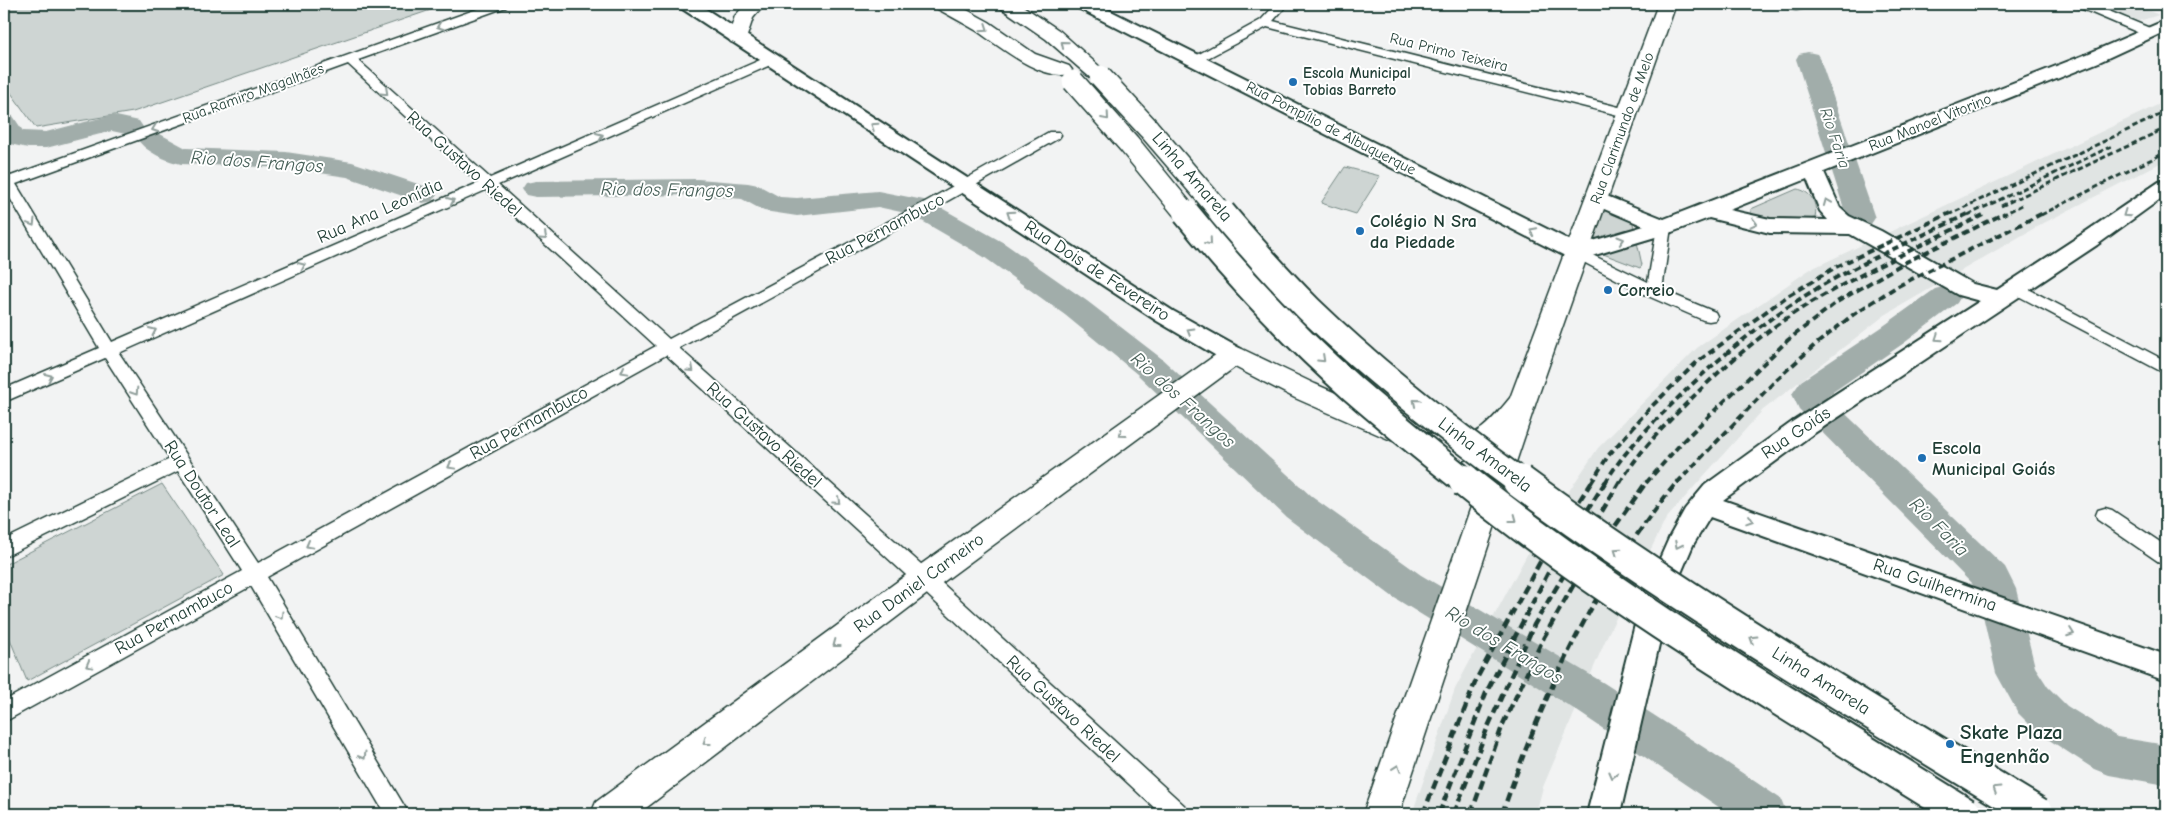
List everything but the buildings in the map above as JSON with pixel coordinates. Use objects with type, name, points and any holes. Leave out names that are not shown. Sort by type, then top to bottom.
[{"type":"main road","name":"Rua Dois de Fevereiro","points":[[688,4],[1165,316],[1233,355],[1305,391],[1444,452],[1466,451],[1479,446],[1502,426],[1522,402]]},
{"type":"main road","points":[[738,38],[744,16],[756,4]]},
{"type":"main road","points":[[943,4],[982,26],[1028,58],[1078,76]]},
{"type":"main road","name":"Linha Amarela","points":[[974,4],[1146,123],[1294,294],[1370,364],[1511,477],[1633,562],[1726,622],[2038,814]]},
{"type":"main road","name":"Linha Amarela","points":[[1008,4],[1053,35],[1078,76],[1129,144],[1229,266],[1263,302],[1352,388],[1493,504],[1586,573],[1743,675],[1965,814]]},
{"type":"main road","name":"Rua Pompílio de Albuquerque","points":[[1084,4],[1577,253]]},
{"type":"main road","name":"Rua Clarimundo de Melo","points":[[1451,612],[1522,402],[1667,4]]},
{"type":"main road","name":"Rua Manoel Vitorino","points":[[1577,253],[1664,227],[1707,211],[2092,58],[2166,25]]},
{"type":"main road","points":[[1821,166],[1831,211],[1841,221],[1852,228],[1873,236],[1966,290],[1975,301],[1978,312]]},
{"type":"main road","name":"Rua Goiás","points":[[1603,814],[1655,601],[1680,541],[1714,492],[1801,429],[2007,292],[2089,240],[2166,186]]},
{"type":"main road","points":[[1597,199],[1664,227]]},
{"type":"main road","points":[[1707,211],[1770,226],[1852,228]]},
{"type":"main road","points":[[1966,290],[2007,292]]},
{"type":"main road","name":"Rua Daniel Carneiro","points":[[608,814],[924,579],[1161,405],[1233,355]]},
{"type":"main road","points":[[1381,814],[1451,612],[1467,502],[1462,479],[1444,452]]},
{"type":"main road","name":"Rua Guilhermina","points":[[1704,504],[2166,668]]},
{"type":"street","name":"Rua Ramiro Magalhães","points":[[5,180],[502,4]]},
{"type":"street","points":[[1196,59],[1265,22],[1282,4]]},
{"type":"street","points":[[2082,4],[2148,32]]},
{"type":"street","name":"Rua Primo Teixeira","points":[[1265,22],[1626,113]]},
{"type":"street","name":"Rua Gustavo Riedel","points":[[350,59],[487,186],[924,579],[1177,814]]},
{"type":"street","name":"Rua Ana Leonídia","points":[[4,396],[771,60]]},
{"type":"street","name":"Rua Pernambuco","points":[[4,712],[667,347],[930,205],[1054,135]]},
{"type":"street","name":"Rua Doutor Leal","points":[[5,180],[109,351],[255,574],[398,814]]},
{"type":"street","points":[[1654,292],[1664,227]]},
{"type":"street","points":[[1577,253],[1654,292],[1709,316]]},
{"type":"street","points":[[2007,292],[2166,368]]},
{"type":"street","points":[[4,549],[181,461]]},
{"type":"street","points":[[2105,515],[2166,556]]},
{"type":"shaded area","points":[[4,4],[448,4],[133,112],[36,128],[4,83]]},
{"type":"shaded area","points":[[2093,4],[2132,4],[2159,15],[2139,21]]},
{"type":"shaded area","points":[[2166,101],[2166,160],[2038,226],[1885,315],[1763,410],[1701,479],[1666,519],[1608,634],[1543,787],[1536,814],[1412,814],[1455,689],[1530,549],[1598,448],[1697,348],[1809,270]]},
{"type":"shaded area","points":[[1345,167],[1380,176],[1356,214],[1321,203]]},
{"type":"shaded area","points":[[1797,189],[1810,195],[1814,203],[1815,218],[1760,217],[1751,213],[1751,209]]},
{"type":"shaded area","points":[[1603,210],[1632,219],[1642,265],[1640,268],[1598,252],[1592,234]]},
{"type":"shaded area","points":[[162,484],[224,575],[27,681],[4,625],[4,565]]},
{"type":"waterway","name":"Rio Faria","points":[[1808,59],[1861,218]]},
{"type":"waterway","name":"Rio dos Frangos","points":[[4,122],[14,137],[28,140],[46,140],[112,123],[130,127]]},
{"type":"waterway","name":"Rio dos Frangos","points":[[151,140],[181,156],[286,160],[352,170],[423,195]]},
{"type":"waterway","name":"Rio dos Frangos","points":[[536,189],[698,187],[748,191],[774,205],[797,207],[878,199],[919,207],[994,250],[1076,308],[1149,366],[1299,507],[1407,586],[1589,696],[1765,814]]},
{"type":"waterway","name":"Rio Faria","points":[[1946,296],[1893,335],[1813,389],[1809,394],[1811,401],[1991,578],[1997,589],[2016,673],[2033,700],[2052,719],[2109,755],[2166,765]]},
{"type":"railway","points":[[1948,215],[2166,112]]},
{"type":"railway","points":[[2001,206],[2166,128]]},
{"type":"railway","points":[[1968,215],[2112,146]]},
{"type":"railway","points":[[2041,215],[2166,152]]},
{"type":"railway","points":[[2002,215],[2024,204]]},
{"type":"railway","points":[[1591,483],[1608,456],[1649,409],[1697,362],[1786,297],[1836,267],[1950,213]]},
{"type":"railway","points":[[1605,483],[1635,443],[1688,388],[1729,351],[1773,317],[1843,274],[1970,213]]},
{"type":"railway","points":[[1646,483],[1684,440],[1788,340],[1837,302],[1902,264],[2005,213]]},
{"type":"railway","points":[[1677,483],[1777,379],[1854,314],[1896,287],[2043,213]]},
{"type":"railway","points":[[1620,483],[1640,454],[1672,418],[1713,378],[1766,333],[1804,307],[1844,284],[1983,215]]},
{"type":"railway","points":[[1423,814],[1477,678],[1540,562],[1592,481]]},
{"type":"railway","points":[[1439,814],[1486,693],[1550,569],[1606,481]]},
{"type":"railway","points":[[1454,814],[1487,729],[1534,625],[1620,481]]},
{"type":"railway","points":[[1471,814],[1503,724],[1544,637],[1573,586],[1647,481]]},
{"type":"railway","points":[[1502,814],[1535,726],[1554,682],[1597,598],[1622,558],[1678,481]]},
{"type":"place","name":"Escola Municipal Tobias Barreto","points":[[1293,82]]},
{"type":"place","name":"Colégio N Sra da Piedade","points":[[1360,231]]},
{"type":"place","name":"Correio","points":[[1608,290]]},
{"type":"place","name":"Escola Municipal Goiás","points":[[1922,458]]},
{"type":"place","name":"Skate Plaza Engenhão","points":[[1950,744]]}]
